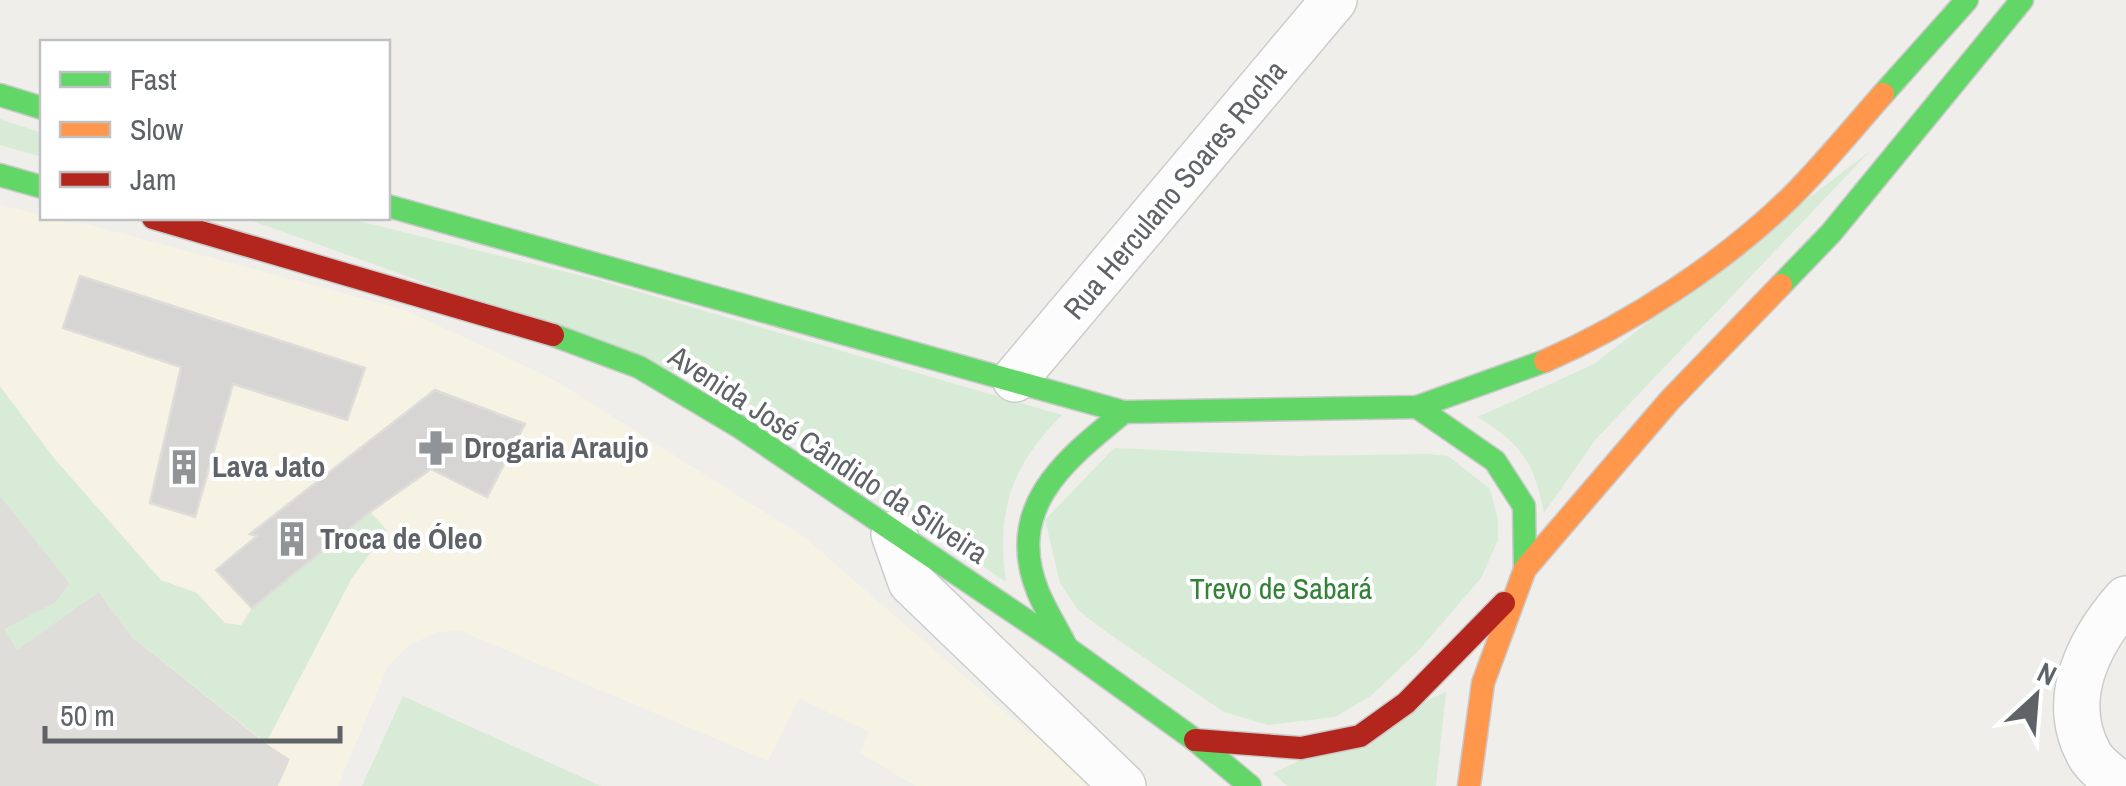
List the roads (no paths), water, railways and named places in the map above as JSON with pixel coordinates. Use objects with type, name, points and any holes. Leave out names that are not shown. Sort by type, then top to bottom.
[{"type":"main road","points":[[390,207],[1124,412],[1417,407],[1523,371],[1587,343],[1724,256],[1792,196],[1967,0]]},
{"type":"main road","points":[[1195,740],[1302,748],[1360,736],[1406,703],[1521,580],[1670,400],[1831,233],[2022,0]]},
{"type":"main road","points":[[0,95],[40,107]]},
{"type":"main road","points":[[0,176],[40,186]]},
{"type":"main road","name":"Avenida José Cândido da Silveira","points":[[160,220],[524,324],[640,367],[738,426],[1067,648],[1195,740],[1250,786]]},
{"type":"main road","points":[[1417,407],[1495,461],[1524,506],[1521,580],[1483,683],[1469,786]]},
{"type":"main road","points":[[1067,648],[1037,590],[1028,536],[1041,492],[1074,453],[1124,412]]},
{"type":"street","name":"Rua Herculano Soares Rocha","points":[[1015,379],[1334,0]]},
{"type":"street","points":[[894,534],[911,582],[1123,786]]},
{"type":"street","points":[[2122,786],[2090,756],[2074,713],[2083,664],[2107,621],[2126,599]]},
{"type":"place","name":"Drogaria Araujo","points":[[436,448]]},
{"type":"place","name":"Lava Jato","points":[[184,467]]},
{"type":"place","name":"Troca de Óleo","points":[[292,539]]},
{"type":"park label","name":"Trevo de Sabará","points":[[1281,589]]}]
